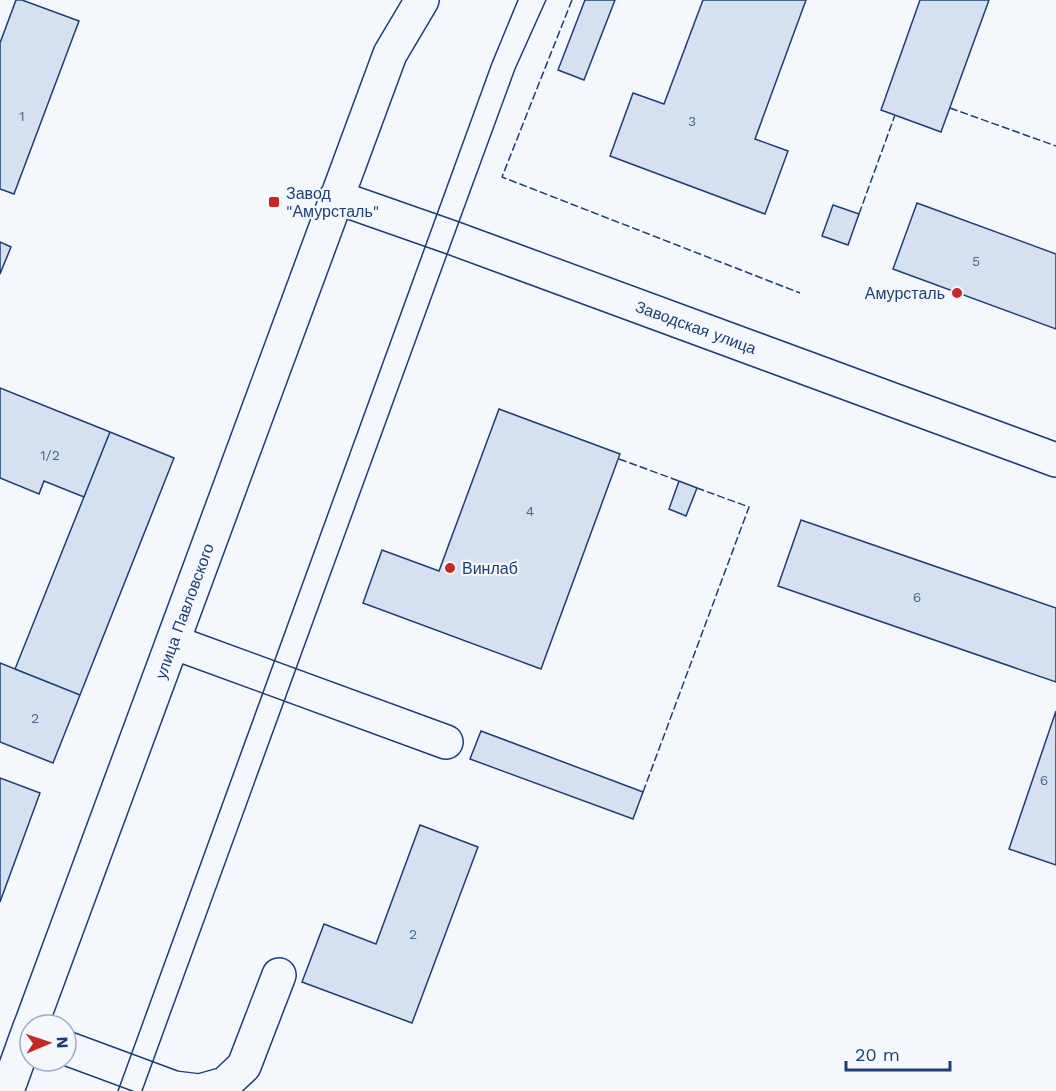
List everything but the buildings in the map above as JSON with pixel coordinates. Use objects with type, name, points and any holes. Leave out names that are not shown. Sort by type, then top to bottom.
[{"type":"street","name":"улица Павловского","points":[[36,1013],[390,54],[423,0]]},
{"type":"street","name":"Заводская улица","points":[[336,197],[1056,460]]},
{"type":"street","points":[[173,642],[446,742]]},
{"type":"street","points":[[78,1052],[174,1088],[200,1091],[225,1084],[244,1066],[279,975]]},
{"type":"street","name":"улица Павловского","points":[[7,1091],[18,1062]]},
{"type":"tram line","points":[[118,1091],[492,63],[518,0]]},
{"type":"tram line","points":[[142,1091],[515,69],[546,0]]},
{"type":"fence","points":[[572,0],[502,177],[800,293]]},
{"type":"fence","points":[[950,108],[1056,146]]},
{"type":"fence","points":[[859,214],[895,115]]},
{"type":"fence","points":[[619,459],[679,481]]},
{"type":"fence","points":[[643,792],[749,507],[697,488]]},
{"type":"place","name":"Завод \"Амурсталь\"","points":[[274,202]]},
{"type":"place","name":"Амурсталь","points":[[957,293]]},
{"type":"place","name":"Винлаб","points":[[450,568]]}]
